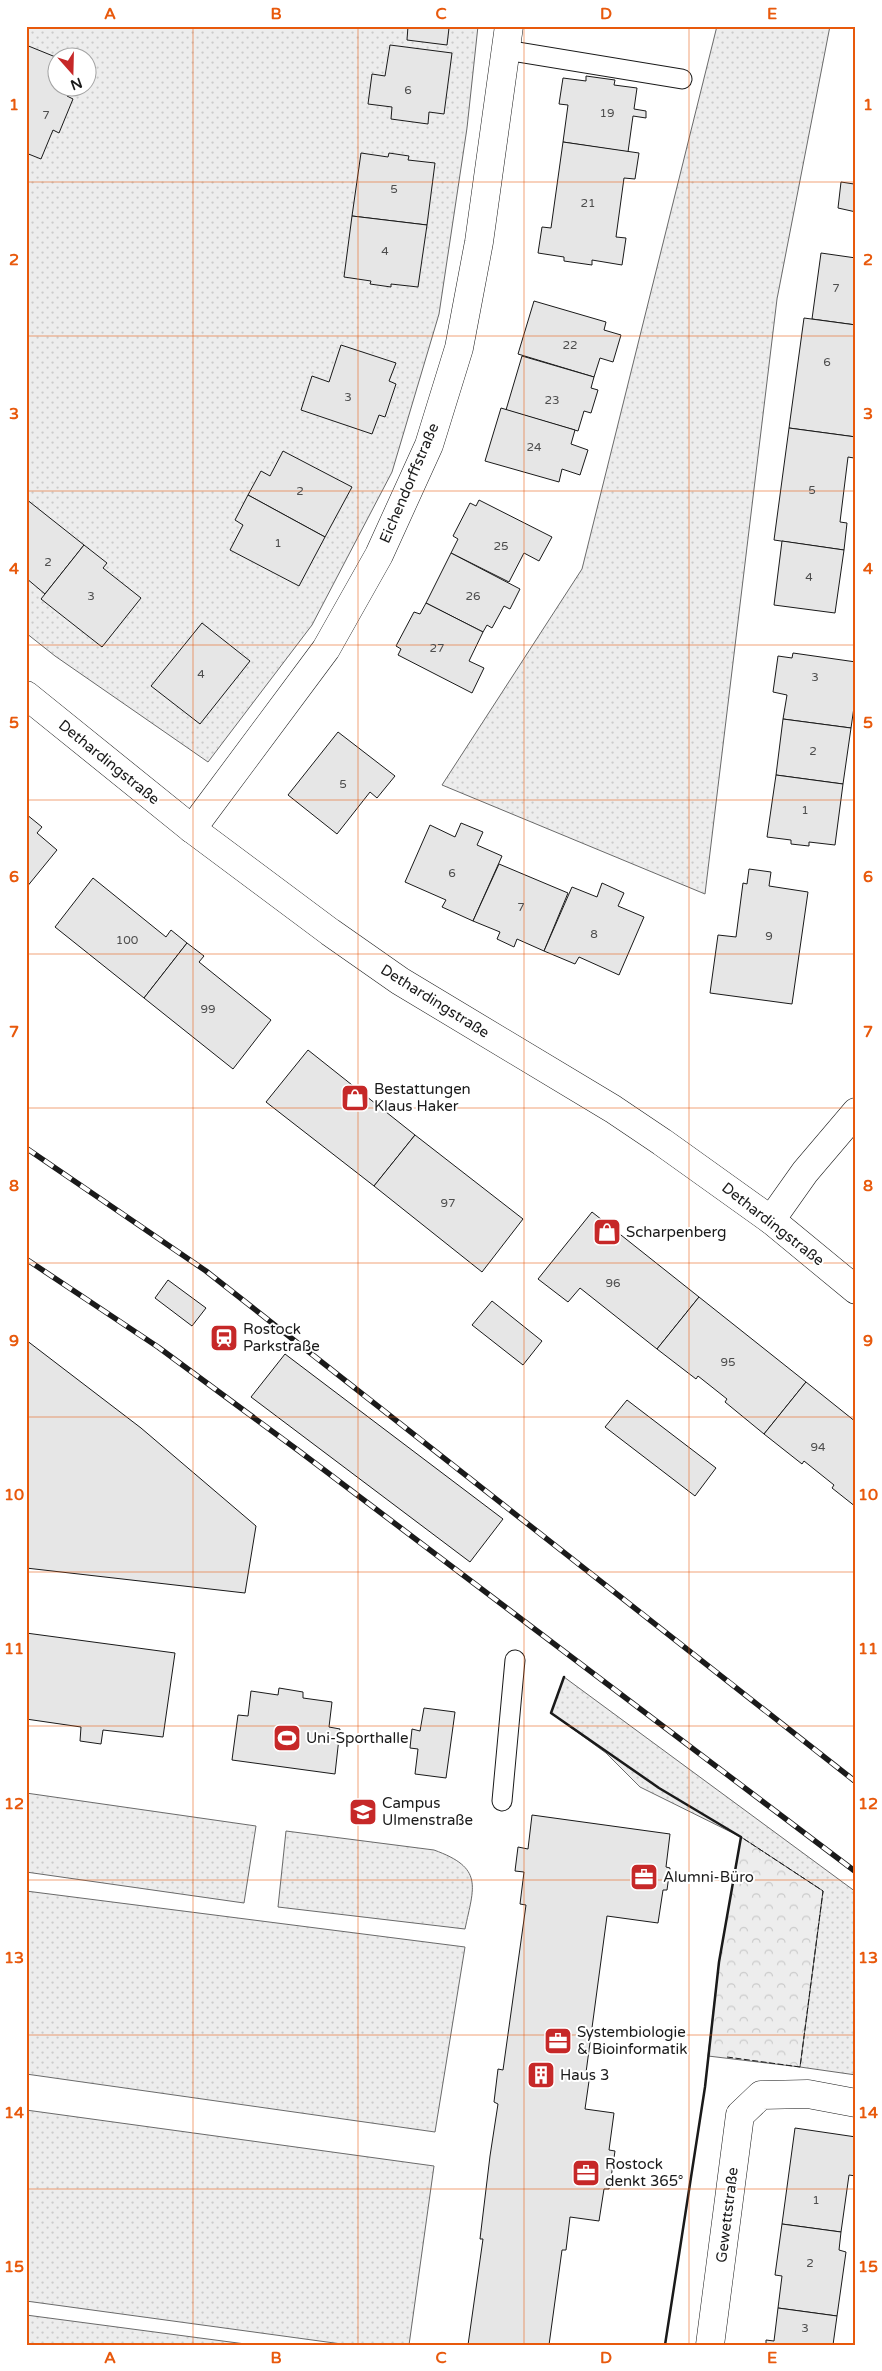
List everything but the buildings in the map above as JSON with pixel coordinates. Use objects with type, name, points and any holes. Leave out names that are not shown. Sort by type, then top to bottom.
[{"type":"street","name":"Eichendorffstraße","points":[[192,828],[326,649],[379,555],[429,445],[459,348],[479,242],[508,38]]},
{"type":"street","name":"Dethardingstraße","points":[[26,695],[192,828],[400,981],[613,1109],[772,1220],[856,1290]]},
{"type":"street","points":[[772,1220],[805,1172],[856,1112]]},
{"type":"street","name":"Gewettstraße","points":[[710,2345],[740,2114],[761,2095],[808,2094],[856,2103]]},
{"type":"lane","points":[[508,38],[682,79]]},
{"type":"lane","points":[[502,1801],[515,1660]]},
{"type":"green space","points":[[26,26],[478,26],[467,128],[439,314],[392,472],[312,625],[208,762],[55,656],[26,633]]},
{"type":"green space","points":[[717,26],[830,26],[777,299],[705,894],[442,785],[582,569]]},
{"type":"green space","points":[[564,1677],[856,1892],[856,2075],[800,2067],[823,1891],[741,1837],[640,1787],[606,1753],[551,1713]]},
{"type":"green space","points":[[26,1793],[256,1826],[244,1903],[26,1872]]},
{"type":"green space","points":[[286,1831],[434,1850],[450,1857],[461,1864],[472,1880],[471,1901],[465,1929],[278,1907]]},
{"type":"green space","points":[[741,1837],[823,1891],[800,2067],[708,2056],[719,1962]]},
{"type":"green space","points":[[26,1891],[465,1947],[435,2132],[26,2074]]},
{"type":"green space","points":[[26,2110],[434,2166],[409,2345],[349,2345],[26,2301]]},
{"type":"green space","points":[[26,2315],[253,2345],[26,2345]]},
{"type":"railway","points":[[26,1148],[206,1271],[856,1782]]},
{"type":"railway","points":[[26,1259],[158,1347],[299,1451],[856,1872]]},
{"type":"fence","points":[[727,2057],[800,2067],[823,1891],[741,1837]]},
{"type":"wall","points":[[564,1677],[551,1713],[659,1788],[741,1837],[719,1962],[705,2087],[665,2345]]},
{"type":"place","name":"Bestattungen Klaus Haker","points":[[355,1098]]},
{"type":"place","name":"Scharpenberg","points":[[607,1232]]},
{"type":"place","name":"Rostock Parkstraße","points":[[224,1338]]},
{"type":"place","name":"Uni-Sporthalle","points":[[287,1738]]},
{"type":"place","name":"Campus Ulmenstraße","points":[[363,1812]]},
{"type":"place","name":"Alumni-Büro","points":[[644,1877]]},
{"type":"place","name":"Systembiologie & Bioinformatik","points":[[558,2041]]},
{"type":"place","name":"Haus 3","points":[[541,2075]]},
{"type":"place","name":"Rostock denkt 365°","points":[[586,2173]]}]
